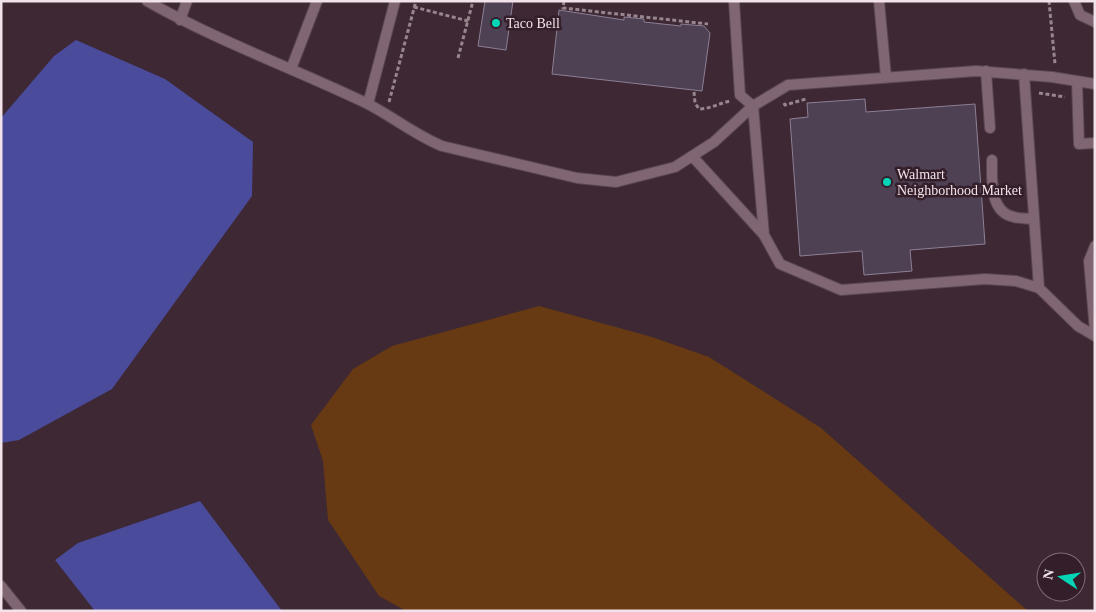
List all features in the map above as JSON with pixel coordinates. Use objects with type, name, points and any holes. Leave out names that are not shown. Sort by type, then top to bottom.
[{"type":"lane","points":[[147,1],[180,20],[368,104],[424,139],[442,146],[577,178],[616,182],[675,167],[714,142],[753,106],[788,85],[986,71],[1024,74],[1095,84]]},
{"type":"lane","points":[[180,20],[187,1]]},
{"type":"lane","points":[[291,70],[317,1]]},
{"type":"lane","points":[[368,104],[395,1]]},
{"type":"lane","points":[[734,1],[740,95],[753,106],[764,236]]},
{"type":"lane","points":[[879,1],[886,77]]},
{"type":"lane","points":[[1074,1],[1080,15],[1095,22]]},
{"type":"lane","points":[[986,71],[990,128]]},
{"type":"lane","points":[[1024,74],[1038,288]]},
{"type":"lane","points":[[1077,81],[1079,144],[1095,143]]},
{"type":"lane","points":[[692,156],[764,236],[780,264],[841,290],[985,279],[1016,280],[1038,288],[1078,326],[1095,336]]},
{"type":"lane","points":[[992,160],[992,187],[999,209],[1012,217],[1033,219]]},
{"type":"lane","points":[[1095,246],[1089,261],[1095,332]]},
{"type":"lane","points":[[1,586],[21,611]]},
{"type":"path","points":[[385,115],[416,1]]},
{"type":"path","points":[[458,58],[473,1]]},
{"type":"path","points":[[564,1],[563,8],[708,24]]},
{"type":"path","points":[[1049,1],[1056,60]]},
{"type":"path","points":[[414,7],[468,21]]},
{"type":"path","points":[[694,92],[694,103],[699,109],[708,109],[740,95]]},
{"type":"shaded area","points":[[76,40],[165,79],[253,142],[252,196],[112,389],[19,440],[1,443],[1,118],[54,56]]},
{"type":"shaded area","points":[[539,306],[652,337],[709,357],[821,428],[1028,611],[406,611],[379,596],[328,520],[323,461],[311,425],[353,369],[392,346]]},
{"type":"shaded area","points":[[200,501],[282,611],[95,611],[55,560],[78,543]]},
{"type":"building","name":"Taco Bell","points":[[485,1],[513,1],[506,50],[478,46]]},
{"type":"building","points":[[559,10],[624,20],[624,17],[644,19],[644,22],[681,26],[681,24],[704,26],[710,33],[702,91],[552,74]]},
{"type":"building","name":"Walmart Neighborhood Market","points":[[865,99],[866,112],[975,104],[985,244],[910,250],[912,271],[864,275],[862,251],[800,256],[790,119],[808,117],[807,103]]},
{"type":"place","name":"Taco Bell","points":[[496,23]]},
{"type":"place","name":"Walmart Neighborhood Market","points":[[887,182]]}]
